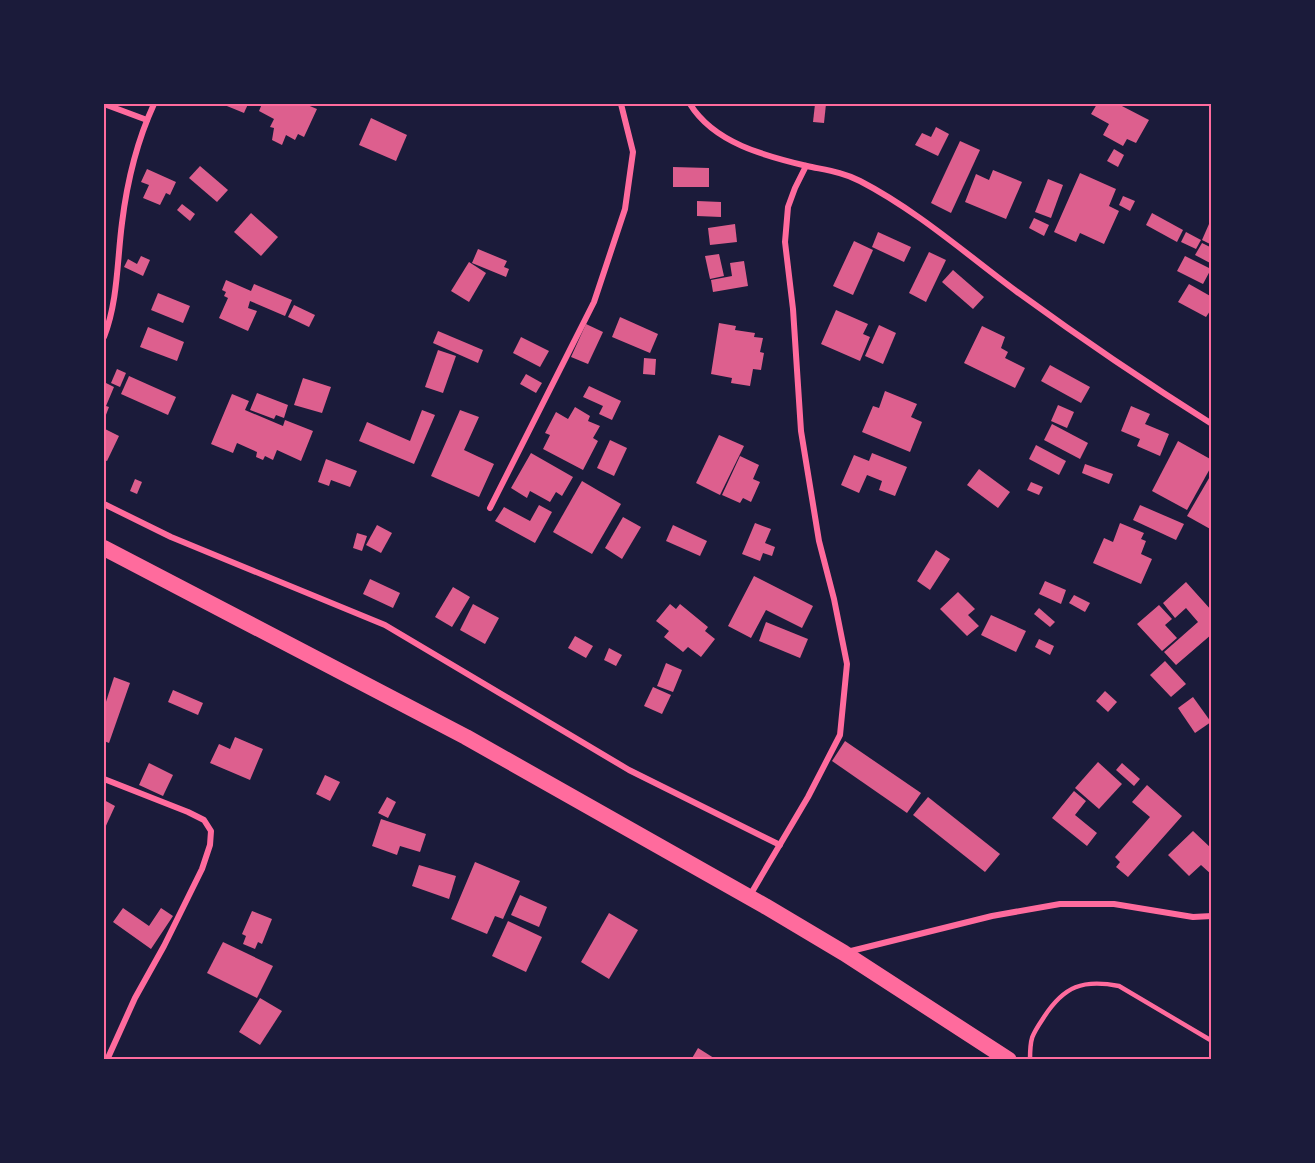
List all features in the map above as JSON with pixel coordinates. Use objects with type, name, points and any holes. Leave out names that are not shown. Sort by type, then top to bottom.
[{"type":"highway","points":[[104,548],[466,737],[844,953],[1009,1059]]},
{"type":"street","points":[[104,104],[147,120]]},
{"type":"street","points":[[104,337],[113,301],[122,222],[136,151],[154,104]]},
{"type":"street","points":[[490,507],[594,302],[622,219],[633,152],[621,104]]},
{"type":"street","points":[[690,104],[700,118],[742,146],[762,155],[856,179],[892,198],[1052,317],[1163,394],[1212,424]]},
{"type":"street","points":[[749,897],[808,798],[840,735],[847,664],[819,541],[801,431],[793,309],[785,242],[788,207],[807,166]]},
{"type":"street","points":[[104,504],[171,537],[385,625],[629,770],[780,845]]},
{"type":"street","points":[[104,779],[204,820],[211,831],[210,845],[202,869],[135,998],[107,1059]]},
{"type":"street","points":[[844,953],[992,916],[1060,904],[1114,904],[1193,916],[1212,916]]},
{"type":"lane","points":[[1030,1059],[1030,1038],[1052,1005],[1064,992],[1083,985],[1103,983],[1119,986],[1212,1041]]},
{"type":"building","points":[[222,104],[248,104],[244,113]]},
{"type":"building","points":[[262,104],[305,104],[317,109],[304,137],[298,134],[295,140],[286,135],[282,145],[272,140],[274,128],[270,127],[274,119],[259,111]]},
{"type":"building","points":[[815,104],[826,104],[824,123],[813,122]]},
{"type":"building","points":[[1097,104],[1118,104],[1149,120],[1136,143],[1127,139],[1123,146],[1103,135],[1109,124],[1091,114]]},
{"type":"building","points":[[371,118],[407,135],[396,161],[359,145]]},
{"type":"building","points":[[936,127],[949,134],[938,156],[915,145],[922,133],[931,137]]},
{"type":"building","points":[[960,141],[980,150],[951,213],[931,203]]},
{"type":"building","points":[[1114,149],[1124,155],[1118,167],[1107,161]]},
{"type":"building","points":[[200,166],[228,190],[217,202],[189,178]]},
{"type":"building","points":[[673,167],[709,168],[709,187],[673,187]]},
{"type":"building","points":[[147,169],[176,182],[170,195],[166,193],[160,205],[143,198],[149,185],[141,182]]},
{"type":"building","points":[[993,170],[1022,182],[1006,219],[965,202],[976,174],[989,180]]},
{"type":"building","points":[[1080,173],[1116,189],[1109,206],[1119,211],[1104,244],[1080,233],[1076,242],[1054,232]]},
{"type":"building","points":[[1048,179],[1063,185],[1051,218],[1035,212]]},
{"type":"building","points":[[1123,196],[1135,201],[1130,211],[1119,205]]},
{"type":"building","points":[[697,201],[721,202],[721,217],[697,216]]},
{"type":"building","points":[[182,204],[195,214],[190,221],[177,210]]},
{"type":"building","points":[[251,213],[278,237],[261,256],[234,232]]},
{"type":"building","points":[[1152,213],[1183,230],[1177,242],[1146,225]]},
{"type":"building","points":[[1034,218],[1049,225],[1044,236],[1029,228]]},
{"type":"building","points":[[735,224],[737,242],[710,245],[708,228]]},
{"type":"building","points":[[1209,224],[1212,225],[1212,245],[1202,240]]},
{"type":"building","points":[[878,232],[911,247],[904,262],[872,247]]},
{"type":"building","points":[[1186,232],[1201,240],[1196,249],[1181,242]]},
{"type":"building","points":[[854,241],[873,250],[853,295],[833,286]]},
{"type":"building","points":[[1202,243],[1212,248],[1212,264],[1195,255]]},
{"type":"building","points":[[478,249],[507,261],[504,267],[509,269],[506,277],[472,263]]},
{"type":"building","points":[[929,252],[946,260],[926,302],[909,293]]},
{"type":"building","points":[[719,254],[724,276],[710,279],[705,256]]},
{"type":"building","points":[[141,256],[150,260],[143,276],[124,267],[128,259],[137,264]]},
{"type":"building","points":[[1185,256],[1211,269],[1203,284],[1177,271]]},
{"type":"building","points":[[744,261],[748,286],[713,292],[711,280],[732,276],[730,263]]},
{"type":"building","points":[[469,262],[486,273],[469,302],[451,291]]},
{"type":"building","points":[[953,270],[984,297],[973,309],[942,282]]},
{"type":"building","points":[[226,280],[251,291],[254,284],[292,300],[285,316],[250,301],[248,308],[257,311],[248,331],[219,318],[228,298],[224,296],[226,292],[222,290]]},
{"type":"building","points":[[1189,284],[1212,297],[1212,308],[1206,317],[1178,302]]},
{"type":"building","points":[[158,293],[190,306],[183,323],[151,310]]},
{"type":"building","points":[[294,305],[315,315],[309,327],[288,317]]},
{"type":"building","points":[[836,310],[868,324],[863,334],[870,337],[860,361],[821,344]]},
{"type":"building","points":[[620,317],[658,334],[650,353],[612,337]]},
{"type":"building","points":[[719,323],[736,326],[735,330],[755,333],[754,337],[763,338],[760,352],[764,353],[761,370],[753,369],[750,386],[731,383],[732,378],[711,374]]},
{"type":"building","points":[[586,324],[603,332],[588,364],[571,357]]},
{"type":"building","points":[[879,325],[896,333],[883,364],[865,356]]},
{"type":"building","points":[[982,326],[1005,337],[1001,348],[1008,352],[1005,358],[1025,368],[1015,388],[964,363]]},
{"type":"building","points":[[148,327],[184,342],[177,361],[140,347]]},
{"type":"building","points":[[438,331],[483,350],[478,363],[433,343]]},
{"type":"building","points":[[521,337],[549,351],[540,367],[513,353]]},
{"type":"building","points":[[438,350],[456,356],[443,393],[425,387]]},
{"type":"building","points":[[644,358],[656,359],[655,375],[643,374]]},
{"type":"building","points":[[1050,365],[1090,387],[1081,403],[1041,381]]},
{"type":"building","points":[[117,369],[126,373],[120,387],[111,383]]},
{"type":"building","points":[[526,374],[542,383],[536,393],[520,384]]},
{"type":"building","points":[[129,376],[176,397],[168,415],[121,394]]},
{"type":"building","points":[[303,378],[331,387],[322,413],[294,405]]},
{"type":"building","points":[[104,382],[114,387],[106,406],[109,407],[104,420]]},
{"type":"building","points":[[589,386],[621,401],[612,420],[599,414],[603,406],[583,397]]},
{"type":"building","points":[[885,391],[917,404],[911,417],[922,422],[910,452],[862,432],[873,406],[879,408]]},
{"type":"building","points":[[257,393],[288,405],[284,418],[276,415],[274,419],[250,410]]},
{"type":"building","points":[[232,394],[249,401],[245,410],[283,426],[285,420],[313,431],[301,461],[277,450],[273,460],[265,456],[263,460],[256,457],[257,452],[237,443],[233,453],[211,444]]},
{"type":"building","points":[[1058,405],[1074,412],[1067,428],[1051,421]]},
{"type":"building","points":[[1131,406],[1150,414],[1145,424],[1169,434],[1160,456],[1137,446],[1140,439],[1121,431]]},
{"type":"building","points":[[575,407],[590,416],[588,421],[600,426],[593,438],[598,441],[583,470],[543,449],[550,435],[545,433],[556,412],[568,419]]},
{"type":"building","points":[[422,410],[435,415],[414,464],[359,441],[367,422],[410,441]]},
{"type":"building","points":[[460,410],[479,417],[464,450],[494,464],[479,497],[431,476]]},
{"type":"building","points":[[1052,424],[1088,443],[1080,459],[1044,440]]},
{"type":"building","points":[[105,429],[119,436],[107,461],[104,460]]},
{"type":"building","points":[[719,435],[744,446],[720,495],[696,483]]},
{"type":"building","points":[[610,440],[627,448],[614,476],[597,468]]},
{"type":"building","points":[[1178,441],[1212,460],[1212,465],[1187,510],[1152,491]]},
{"type":"building","points":[[1036,445],[1066,461],[1059,475],[1029,459]]},
{"type":"building","points":[[531,453],[573,477],[562,496],[556,492],[550,502],[530,491],[527,498],[511,488]]},
{"type":"building","points":[[872,453],[907,467],[895,496],[879,490],[882,481],[867,475],[859,493],[841,485],[854,455],[869,461]]},
{"type":"building","points":[[740,456],[759,465],[753,479],[760,482],[751,502],[743,498],[740,503],[722,495]]},
{"type":"building","points":[[326,459],[357,471],[350,487],[331,480],[329,486],[318,482]]},
{"type":"building","points":[[1085,464],[1113,474],[1109,484],[1082,473]]},
{"type":"building","points":[[979,469],[1010,492],[998,508],[967,485]]},
{"type":"building","points":[[1212,473],[1212,530],[1187,516]]},
{"type":"building","points":[[135,479],[142,482],[137,494],[130,491]]},
{"type":"building","points":[[582,481],[621,504],[592,554],[553,532]]},
{"type":"building","points":[[1031,482],[1043,487],[1039,495],[1027,490]]},
{"type":"building","points":[[539,505],[552,512],[535,543],[495,521],[504,507],[530,521]]},
{"type":"building","points":[[1140,505],[1184,524],[1176,540],[1133,520]]},
{"type":"building","points":[[623,517],[641,527],[622,559],[605,548]]},
{"type":"building","points":[[755,523],[771,529],[765,543],[775,547],[772,556],[763,553],[760,561],[742,554]]},
{"type":"building","points":[[1120,523],[1144,533],[1141,539],[1146,541],[1141,554],[1152,559],[1141,584],[1093,563],[1104,538],[1113,542]]},
{"type":"building","points":[[377,525],[392,533],[381,553],[366,545]]},
{"type":"building","points":[[673,525],[707,541],[700,556],[666,541]]},
{"type":"building","points":[[357,533],[367,536],[362,551],[353,548]]},
{"type":"building","points":[[936,550],[950,559],[930,590],[917,581]]},
{"type":"building","points":[[754,576],[813,606],[802,628],[766,610],[751,638],[728,626]]},
{"type":"building","points":[[370,579],[400,593],[393,608],[363,594]]},
{"type":"building","points":[[1045,581],[1066,590],[1061,604],[1039,594]]},
{"type":"building","points":[[1186,582],[1212,611],[1212,634],[1176,665],[1164,652],[1198,622],[1186,608],[1175,618],[1163,603]]},
{"type":"building","points":[[453,587],[470,597],[452,627],[435,617]]},
{"type":"building","points":[[958,592],[975,609],[968,615],[979,626],[967,636],[940,609]]},
{"type":"building","points":[[1074,595],[1090,603],[1085,612],[1069,603]]},
{"type":"building","points":[[473,604],[499,618],[485,644],[460,630]]},
{"type":"building","points":[[670,604],[676,609],[680,604],[708,627],[705,631],[715,639],[701,657],[688,647],[683,652],[664,637],[669,631],[656,621]]},
{"type":"building","points":[[1159,605],[1172,619],[1165,625],[1177,638],[1162,651],[1137,624]]},
{"type":"building","points":[[1039,608],[1055,622],[1050,627],[1034,614]]},
{"type":"building","points":[[991,615],[1026,631],[1016,652],[981,635]]},
{"type":"building","points":[[766,622],[808,639],[800,658],[759,641]]},
{"type":"building","points":[[575,636],[593,646],[586,658],[568,648]]},
{"type":"building","points":[[1039,639],[1054,646],[1050,655],[1035,647]]},
{"type":"building","points":[[609,648],[622,655],[616,666],[604,660]]},
{"type":"building","points":[[1165,661],[1186,684],[1171,697],[1150,675]]},
{"type":"building","points":[[666,663],[682,670],[673,692],[657,686]]},
{"type":"building","points":[[114,677],[130,683],[109,743],[104,741],[104,708]]},
{"type":"building","points":[[653,687],[671,695],[662,714],[644,706]]},
{"type":"building","points":[[173,690],[203,703],[198,715],[168,702]]},
{"type":"building","points":[[1105,691],[1117,702],[1108,712],[1096,701]]},
{"type":"building","points":[[1193,697],[1211,722],[1195,733],[1178,708]]},
{"type":"building","points":[[235,737],[263,749],[250,780],[210,763],[219,744],[230,749]]},
{"type":"building","points":[[845,741],[921,793],[907,813],[832,761]]},
{"type":"building","points":[[1098,762],[1122,784],[1099,809],[1075,788]]},
{"type":"building","points":[[149,763],[173,775],[163,796],[139,785]]},
{"type":"building","points":[[1122,763],[1140,779],[1134,786],[1116,770]]},
{"type":"building","points":[[325,775],[340,782],[330,801],[316,794]]},
{"type":"building","points":[[1147,785],[1182,816],[1128,877],[1116,867],[1120,862],[1115,857],[1150,817],[1132,802]]},
{"type":"building","points":[[1074,791],[1086,801],[1075,815],[1097,833],[1087,846],[1052,818]]},
{"type":"building","points":[[387,797],[396,802],[388,818],[378,813]]},
{"type":"building","points":[[928,797],[1000,854],[985,872],[913,815]]},
{"type":"building","points":[[104,800],[115,806],[104,830]]},
{"type":"building","points":[[381,819],[426,834],[420,852],[400,846],[397,855],[372,846]]},
{"type":"building","points":[[1193,831],[1212,849],[1212,875],[1201,865],[1189,876],[1168,855]]},
{"type":"building","points":[[475,862],[520,881],[503,919],[495,916],[487,934],[451,919]]},
{"type":"building","points":[[419,865],[456,876],[449,899],[412,886]]},
{"type":"building","points":[[520,895],[547,907],[539,927],[511,915]]},
{"type":"building","points":[[123,908],[149,926],[161,908],[173,916],[151,949],[113,922]]},
{"type":"building","points":[[252,911],[272,919],[262,944],[258,942],[255,949],[243,944],[246,936],[242,934]]},
{"type":"building","points":[[609,913],[638,930],[609,979],[581,962]]},
{"type":"building","points":[[508,921],[542,937],[526,972],[492,956]]},
{"type":"building","points":[[223,942],[273,966],[257,998],[207,973]]},
{"type":"building","points":[[260,998],[282,1011],[260,1045],[239,1032]]},
{"type":"building","points":[[698,1048],[717,1060],[691,1060]]}]
